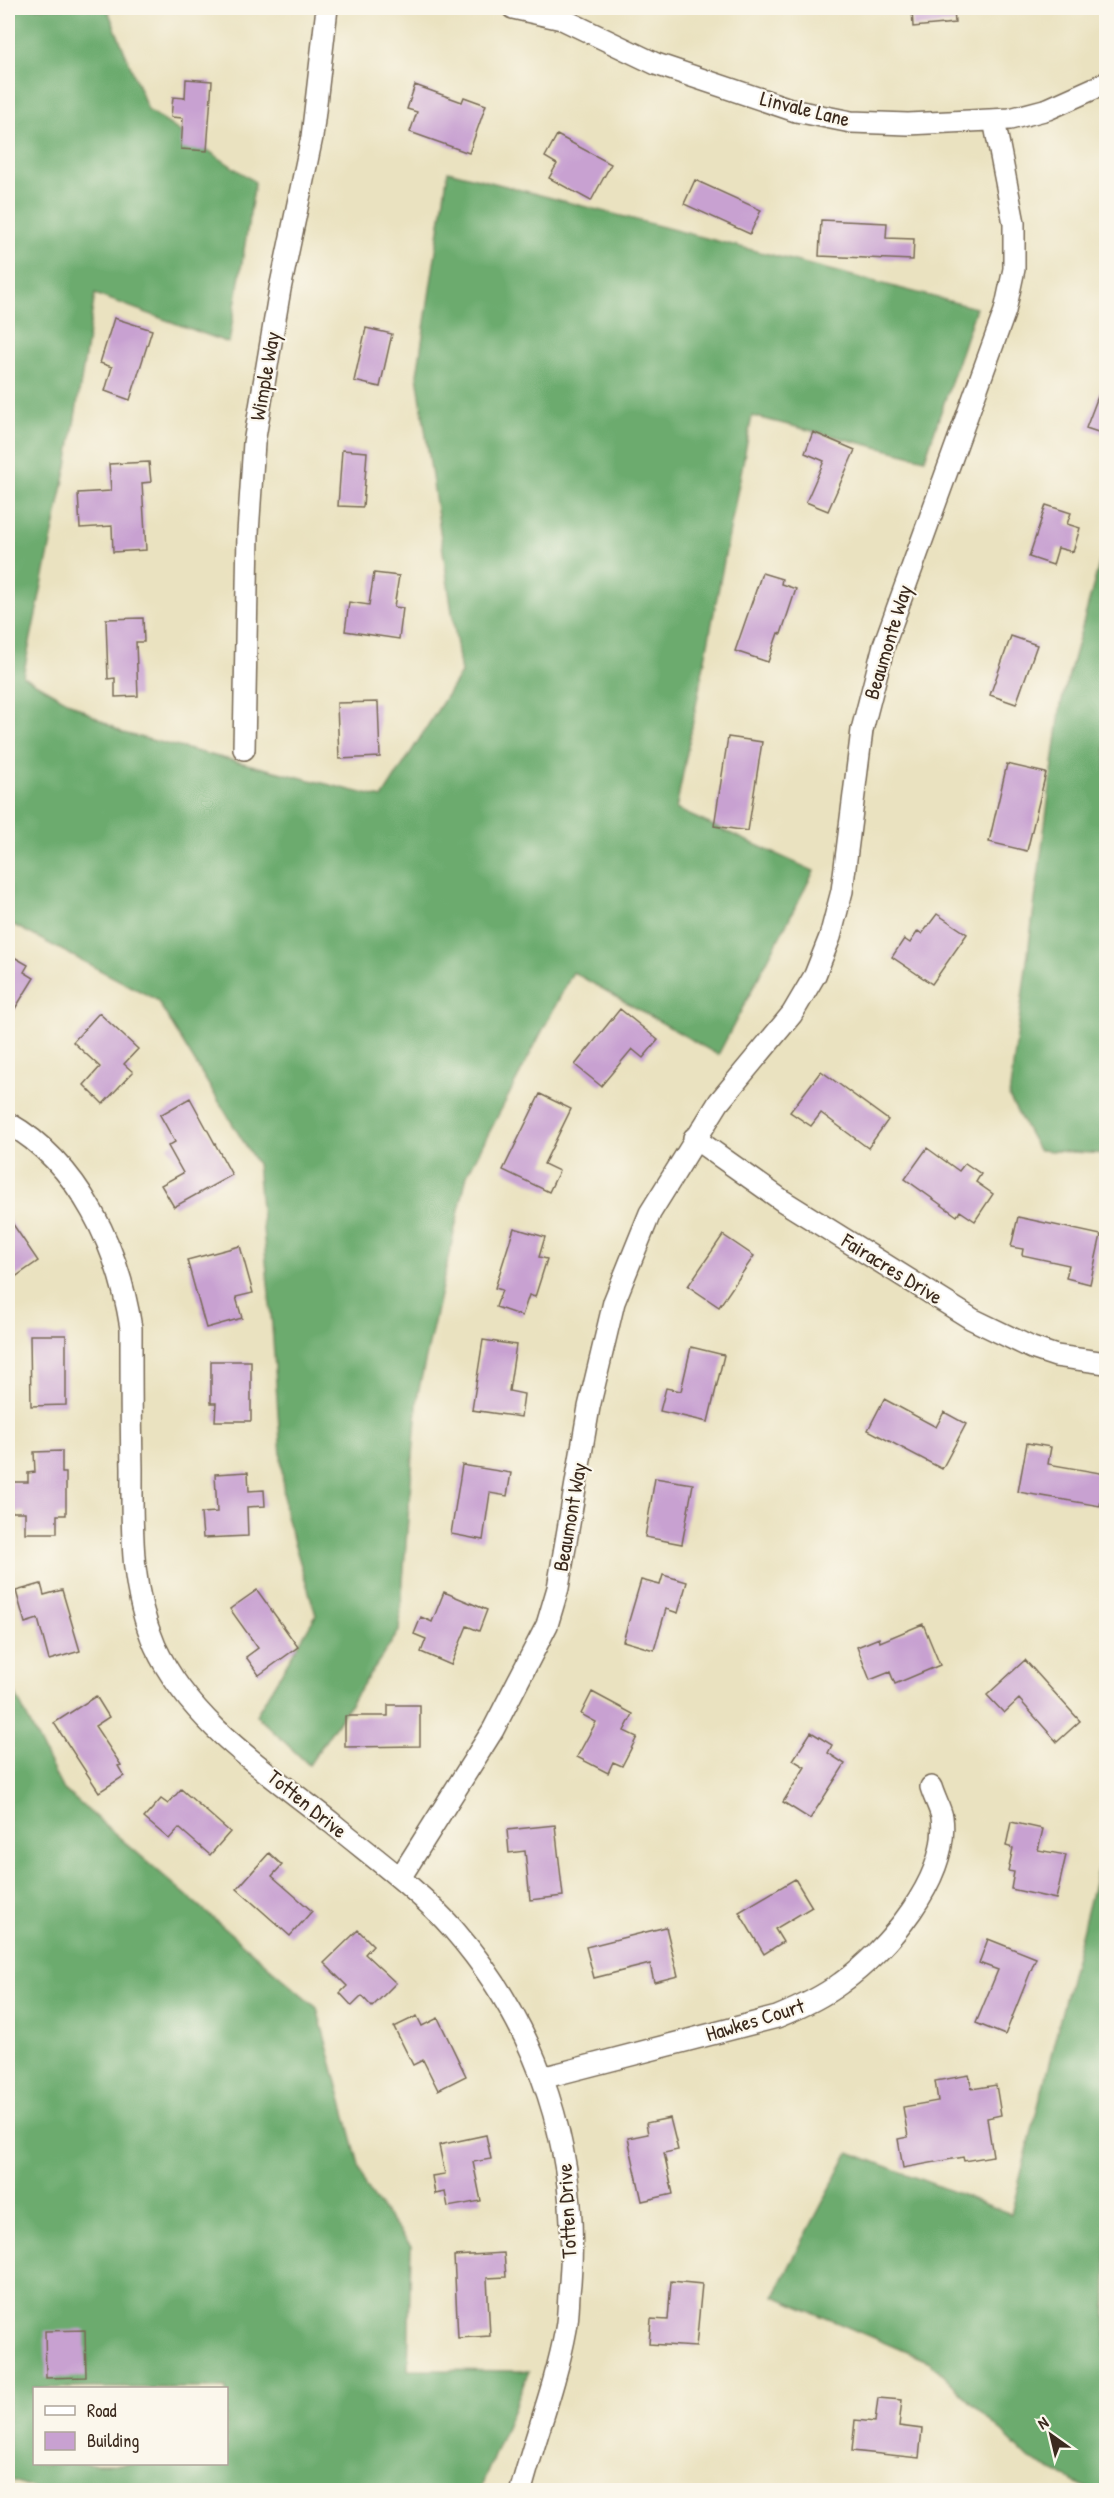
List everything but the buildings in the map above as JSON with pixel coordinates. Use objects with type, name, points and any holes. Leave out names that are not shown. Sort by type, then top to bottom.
[{"type":"street","name":"Wimple Way","points":[[244,749],[248,533],[254,443],[280,289],[312,137],[327,8]]},
{"type":"street","name":"Linvale Lane","points":[[513,8],[561,19],[656,64],[796,111],[851,122],[908,124],[1010,119],[1048,109],[1107,83]]},
{"type":"street","name":"Beaumonte Way","points":[[694,1138],[718,1102],[792,1014],[814,975],[830,937],[842,891],[862,730],[884,645],[1005,311],[1014,269],[1014,223],[994,120]]},
{"type":"street","name":"Totten Drive","points":[[8,1124],[27,1135],[63,1170],[89,1208],[110,1246],[127,1303],[131,1328],[132,1554],[144,1620],[157,1650],[184,1694],[220,1734],[400,1878],[453,1929],[486,1972],[522,2031],[542,2078],[561,2135],[571,2198],[572,2252],[566,2328],[544,2416],[520,2490]]},
{"type":"street","name":"Fairacres Drive","points":[[694,1138],[783,1201],[972,1319],[1032,1348],[1056,1356],[1107,1363]]},
{"type":"street","name":"Beaumont Way","points":[[400,1878],[493,1730],[547,1625],[558,1588],[589,1407],[614,1302],[650,1213],[694,1138]]},
{"type":"street","name":"Hawkes Court","points":[[542,2078],[777,2017],[812,2002],[842,1983],[873,1957],[896,1932],[918,1900],[934,1870],[942,1838],[942,1816],[931,1787]]},
{"type":"green space","points":[[8,8],[107,8],[148,110],[255,182],[229,343],[95,294],[68,461],[23,676],[123,733],[382,798],[461,673],[417,375],[448,171],[976,308],[925,459],[752,416],[676,809],[814,871],[718,1055],[573,972],[467,1175],[418,1393],[399,1631],[309,1765],[256,1715],[316,1615],[285,1513],[272,1326],[257,1164],[157,1000],[8,922]]},
{"type":"green space","points":[[1106,539],[1106,1154],[1038,1150],[1009,1097],[1061,704]]},
{"type":"green space","points":[[8,1679],[62,1788],[317,2008],[365,2187],[411,2246],[408,2370],[529,2371],[480,2490],[40,2490],[8,2479]]},
{"type":"green space","points":[[1106,1780],[1106,2490],[1091,2490],[1030,2460],[930,2362],[774,2296],[849,2152],[1011,2214],[1103,1848]]}]
